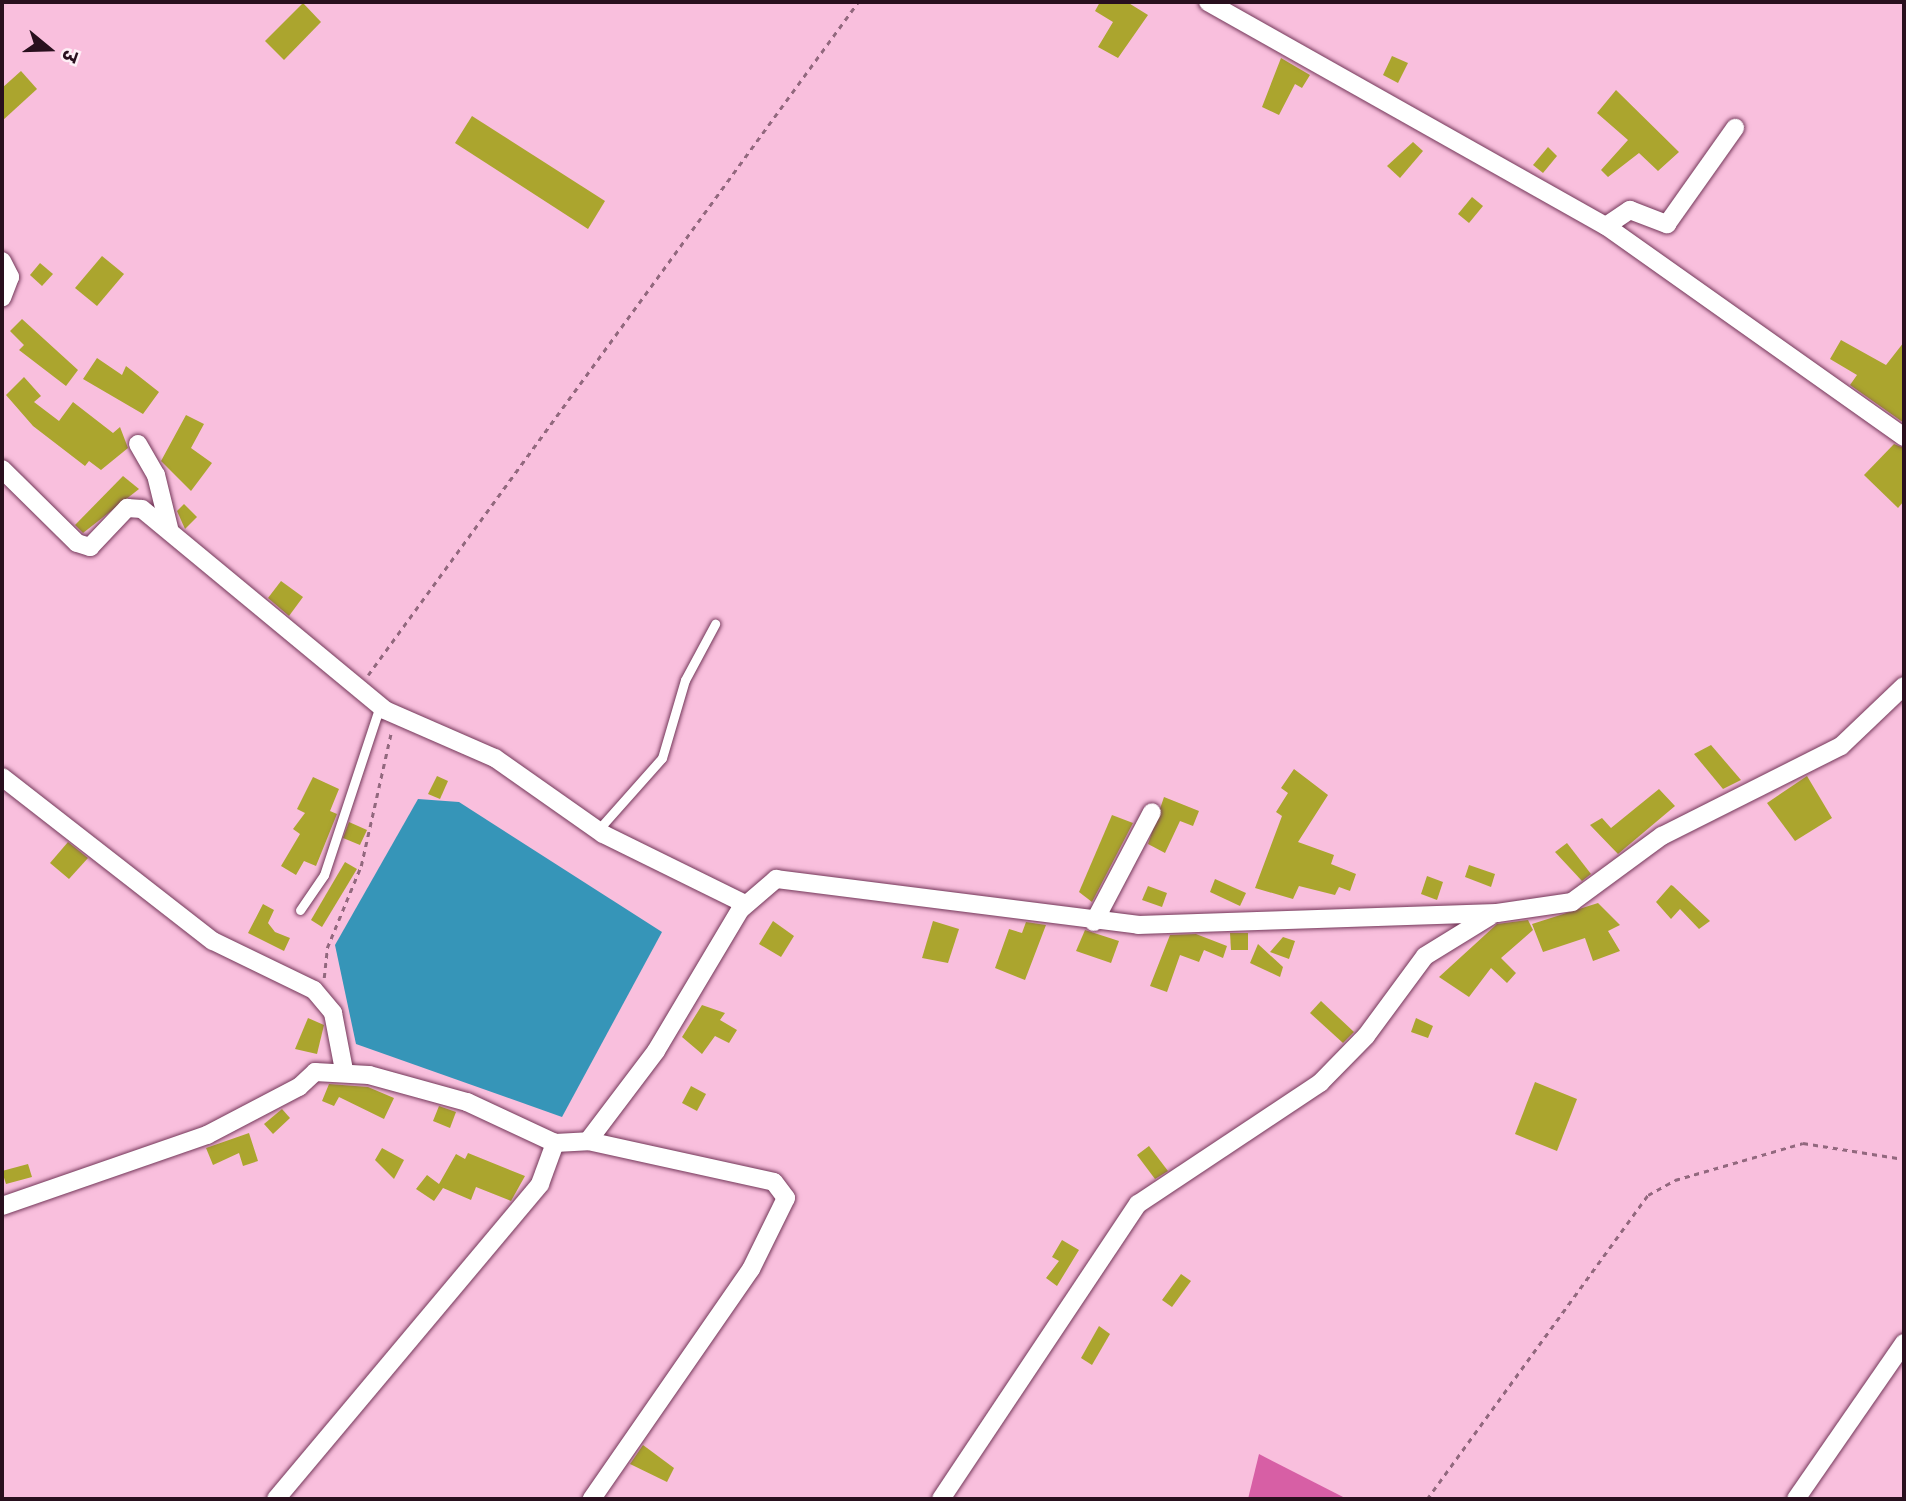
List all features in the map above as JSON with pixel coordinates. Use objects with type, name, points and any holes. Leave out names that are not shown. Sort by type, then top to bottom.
[{"type":"street","points":[[1208,2],[1606,226],[1904,437]]},
{"type":"street","points":[[1606,226],[1630,210],[1668,224],[1735,128]]},
{"type":"street","points":[[2,261],[10,277],[2,298]]},
{"type":"street","points":[[138,444],[156,475],[169,528]]},
{"type":"street","points":[[2,469],[77,543],[90,547],[133,506],[169,528],[395,716],[495,758],[598,830],[681,877],[745,904]]},
{"type":"street","points":[[587,1141],[656,1051],[745,904],[765,883],[800,880],[1094,922],[1194,926],[1497,913],[1588,895],[1662,836],[1842,746],[1904,687]]},
{"type":"street","points":[[2,777],[213,941],[323,998],[338,1027],[344,1070]]},
{"type":"street","points":[[1094,922],[1152,812]]},
{"type":"street","points":[[941,1499],[1144,1199],[1320,1083],[1366,1036],[1425,956],[1497,913]]},
{"type":"street","points":[[2,1206],[168,1152],[299,1087],[315,1072],[344,1070],[467,1102],[555,1143],[587,1141],[774,1182],[786,1198],[751,1269],[592,1499]]},
{"type":"street","points":[[276,1499],[540,1184],[555,1143]]},
{"type":"street","points":[[1796,1499],[1904,1343]]},
{"type":"lane","points":[[598,830],[662,758],[685,680],[715,624]]},
{"type":"lane","points":[[300,910],[324,875],[380,706]]},
{"type":"path","points":[[359,688],[858,2]]},
{"type":"path","points":[[323,998],[327,948],[361,866],[395,716]]},
{"type":"path","points":[[1427,1499],[1648,1195],[1675,1180],[1803,1143],[1904,1159]]},
{"type":"shaded area","points":[[1259,1454],[1347,1499],[1248,1499]]},
{"type":"water","points":[[418,799],[459,802],[662,932],[562,1117],[356,1044],[335,945]]},
{"type":"building","points":[[1100,2],[1127,2],[1148,15],[1118,58],[1098,47],[1113,22],[1095,11]]},
{"type":"building","points":[[303,3],[321,22],[284,60],[265,41]]},
{"type":"building","points":[[1392,56],[1408,63],[1398,83],[1383,75]]},
{"type":"building","points":[[1281,58],[1310,75],[1302,88],[1295,84],[1279,115],[1262,107]]},
{"type":"building","points":[[21,71],[37,89],[2,121],[2,88]]},
{"type":"building","points":[[1616,90],[1679,152],[1658,171],[1639,153],[1608,177],[1601,170],[1628,140],[1597,113]]},
{"type":"building","points":[[472,116],[605,201],[588,229],[455,143]]},
{"type":"building","points":[[1413,142],[1423,151],[1400,178],[1387,166]]},
{"type":"building","points":[[1548,147],[1557,156],[1543,173],[1533,165]]},
{"type":"building","points":[[1472,197],[1483,206],[1469,223],[1458,214]]},
{"type":"building","points":[[102,256],[124,274],[97,306],[75,288]]},
{"type":"building","points":[[40,263],[53,274],[42,286],[30,275]]},
{"type":"building","points":[[22,319],[78,370],[66,386],[19,350],[24,345],[10,331]]},
{"type":"building","points":[[1841,340],[1886,365],[1904,342],[1904,423],[1850,385],[1857,375],[1830,359]]},
{"type":"building","points":[[97,358],[122,375],[126,366],[159,392],[143,414],[83,379]]},
{"type":"building","points":[[24,377],[41,396],[34,402],[59,421],[73,402],[113,433],[120,427],[128,448],[101,470],[89,461],[85,466],[33,426],[6,395]]},
{"type":"building","points":[[186,415],[204,424],[191,448],[212,463],[191,491],[161,461]]},
{"type":"building","points":[[1894,444],[1904,448],[1904,501],[1898,508],[1864,475]]},
{"type":"building","points":[[123,476],[139,489],[83,533],[75,525]]},
{"type":"building","points":[[184,504],[197,517],[185,529],[177,511]]},
{"type":"building","points":[[281,581],[303,597],[289,616],[268,598]]},
{"type":"building","points":[[1711,745],[1741,780],[1723,789],[1694,754]]},
{"type":"building","points":[[1294,769],[1328,795],[1298,842],[1334,855],[1331,864],[1356,874],[1350,891],[1339,887],[1335,895],[1299,886],[1293,899],[1255,888],[1282,816],[1276,812],[1288,793],[1281,788]]},
{"type":"building","points":[[437,776],[448,781],[440,799],[428,794]]},
{"type":"building","points":[[1807,776],[1832,818],[1795,841],[1767,803]]},
{"type":"building","points":[[313,777],[339,789],[330,811],[337,814],[316,866],[304,861],[296,875],[281,866],[300,834],[293,829],[305,813],[297,809]]},
{"type":"building","points":[[1659,789],[1675,806],[1618,854],[1590,825],[1602,818],[1611,828]]},
{"type":"building","points":[[1164,797],[1199,811],[1193,826],[1180,821],[1165,853],[1148,844]]},
{"type":"building","points":[[1112,815],[1133,823],[1092,902],[1079,892]]},
{"type":"building","points":[[349,822],[367,830],[360,845],[343,838]]},
{"type":"building","points":[[68,842],[88,858],[69,879],[50,863]]},
{"type":"building","points":[[1567,843],[1591,874],[1582,881],[1555,852]]},
{"type":"building","points":[[345,862],[357,869],[322,927],[311,920]]},
{"type":"building","points":[[1469,865],[1495,874],[1491,887],[1465,877]]},
{"type":"building","points":[[1427,876],[1443,882],[1437,900],[1421,894]]},
{"type":"building","points":[[1215,879],[1246,893],[1240,906],[1210,892]]},
{"type":"building","points":[[1671,885],[1710,921],[1699,929],[1680,909],[1671,919],[1656,902]]},
{"type":"building","points":[[1148,886],[1167,893],[1162,907],[1142,900]]},
{"type":"building","points":[[1598,903],[1620,925],[1608,931],[1620,951],[1593,961],[1585,938],[1543,952],[1532,924]]},
{"type":"building","points":[[263,904],[274,910],[268,923],[275,932],[290,938],[284,951],[248,933]]},
{"type":"building","points":[[1528,920],[1533,930],[1501,958],[1516,973],[1507,983],[1491,968],[1469,997],[1439,977],[1497,924]]},
{"type":"building","points":[[773,921],[794,936],[781,957],[759,944]]},
{"type":"building","points":[[933,921],[959,929],[948,963],[922,958]]},
{"type":"building","points":[[1026,922],[1046,925],[1025,980],[995,968],[1009,929],[1022,933]]},
{"type":"building","points":[[1085,930],[1119,941],[1111,963],[1076,951]]},
{"type":"building","points":[[1230,933],[1248,933],[1248,950],[1231,950]]},
{"type":"building","points":[[1196,934],[1227,946],[1223,958],[1204,950],[1199,962],[1180,955],[1167,992],[1150,986],[1170,935]]},
{"type":"building","points":[[1283,937],[1295,941],[1289,959],[1270,952]]},
{"type":"building","points":[[1258,944],[1283,967],[1280,977],[1250,963]]},
{"type":"building","points":[[1321,1001],[1354,1032],[1343,1043],[1310,1013]]},
{"type":"building","points":[[702,1005],[725,1013],[720,1020],[737,1030],[729,1043],[715,1036],[702,1054],[682,1037]]},
{"type":"building","points":[[308,1018],[324,1025],[317,1054],[295,1049]]},
{"type":"building","points":[[1416,1018],[1433,1026],[1428,1038],[1411,1032]]},
{"type":"building","points":[[1535,1082],[1577,1099],[1557,1151],[1515,1134]]},
{"type":"building","points":[[329,1084],[368,1087],[394,1098],[384,1119],[339,1097],[334,1106],[322,1101]]},
{"type":"building","points":[[691,1086],[706,1094],[697,1111],[682,1103]]},
{"type":"building","points":[[439,1106],[456,1112],[450,1128],[433,1121]]},
{"type":"building","points":[[282,1109],[290,1118],[273,1134],[264,1124]]},
{"type":"building","points":[[249,1133],[258,1161],[243,1166],[239,1153],[213,1165],[206,1148]]},
{"type":"building","points":[[1149,1146],[1168,1171],[1155,1179],[1137,1155]]},
{"type":"building","points":[[382,1148],[404,1160],[394,1179],[375,1160]]},
{"type":"building","points":[[468,1153],[525,1176],[511,1201],[476,1187],[471,1200],[443,1188],[434,1201],[416,1189],[427,1175],[439,1184],[456,1154],[465,1159]]},
{"type":"building","points":[[28,1164],[32,1177],[6,1184],[2,1171]]},
{"type":"building","points":[[1062,1240],[1079,1250],[1057,1286],[1046,1278],[1059,1261],[1052,1257]]},
{"type":"building","points":[[1181,1274],[1191,1281],[1172,1307],[1162,1300]]},
{"type":"building","points":[[1099,1326],[1110,1334],[1092,1365],[1081,1358]]},
{"type":"building","points":[[643,1445],[674,1468],[667,1482],[630,1464]]}]
